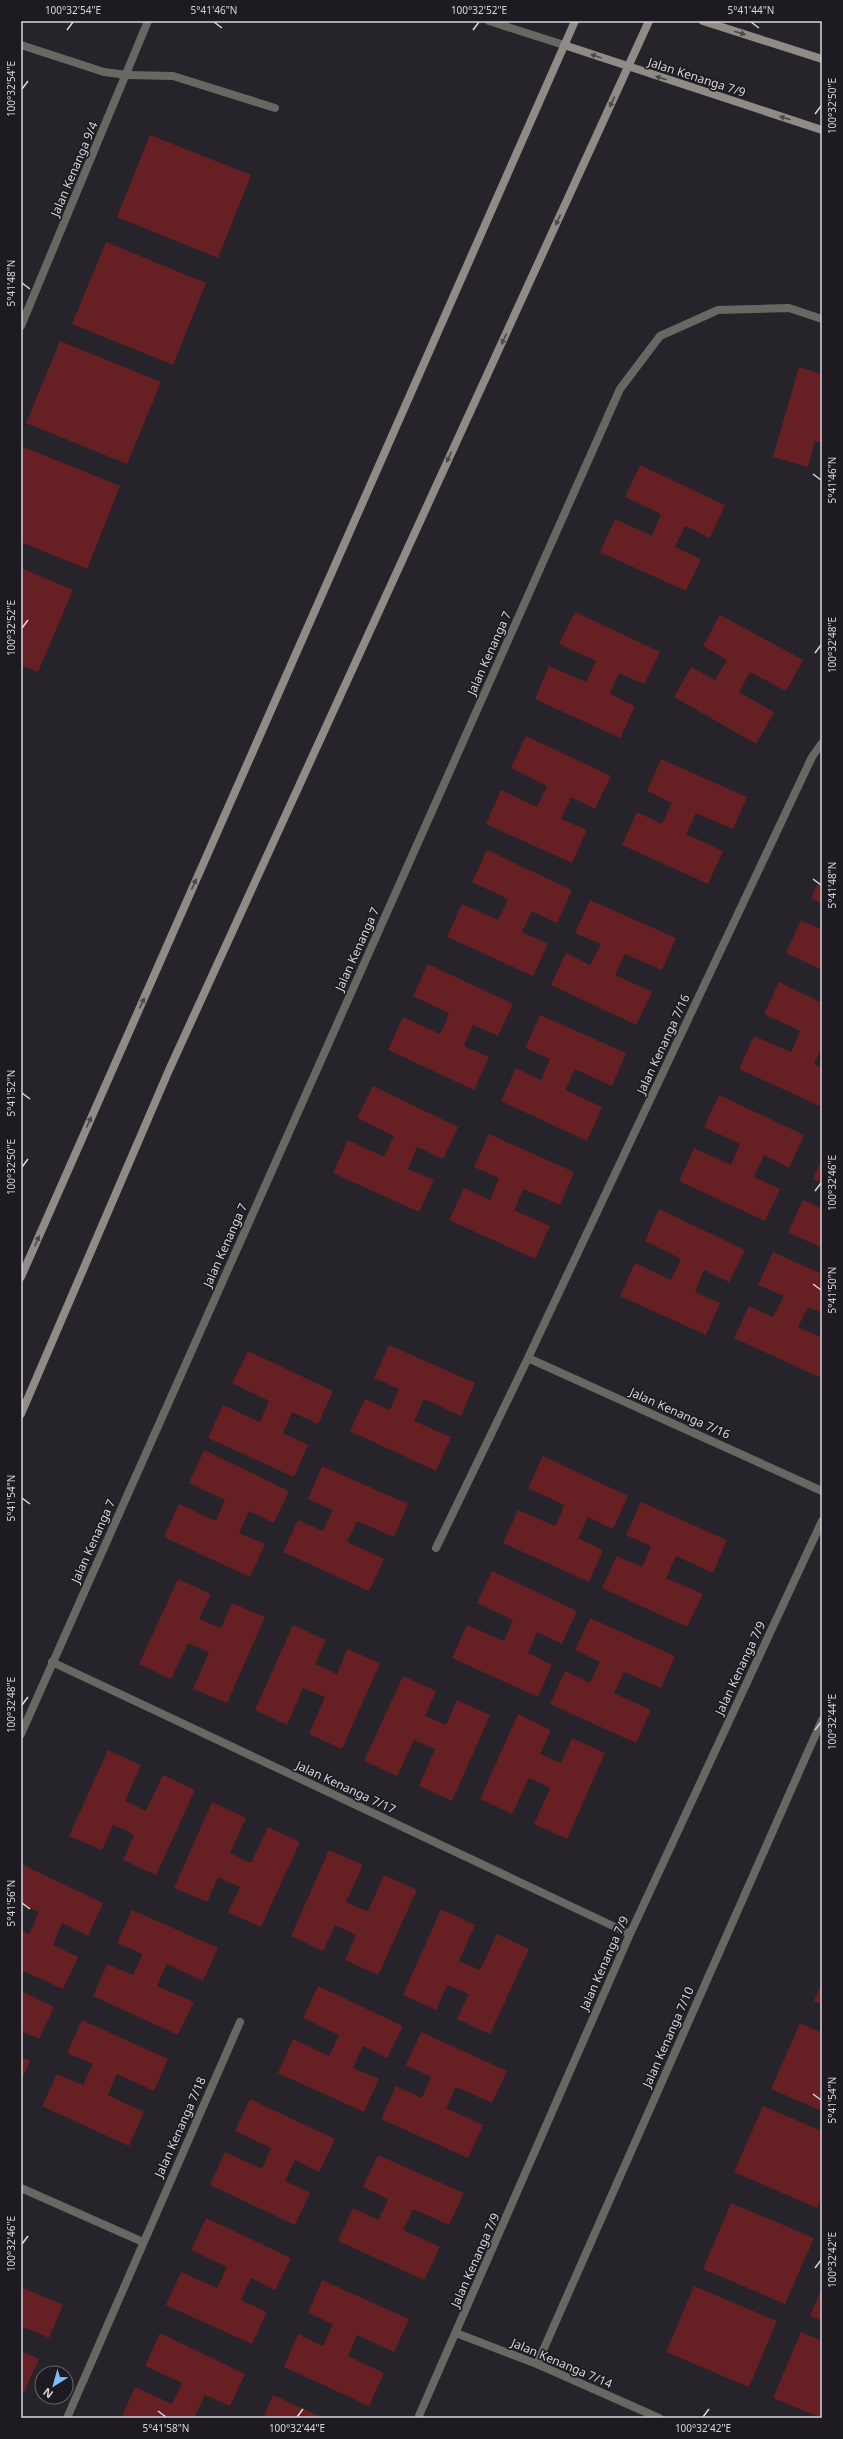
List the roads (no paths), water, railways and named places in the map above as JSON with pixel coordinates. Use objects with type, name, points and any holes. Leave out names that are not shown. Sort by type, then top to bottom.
[{"type":"street","name":"Jalan Kenanga 9/4","points":[[21,326],[127,75],[148,21]]},
{"type":"street","points":[[489,21],[564,45]]},
{"type":"street","points":[[21,1277],[575,21]]},
{"type":"street","points":[[21,1414],[169,1070],[319,738],[649,21]]},
{"type":"street","points":[[703,21],[822,59]]},
{"type":"street","points":[[21,45],[104,72],[127,75],[173,76],[275,108]]},
{"type":"street","name":"Jalan Kenanga 7/9","points":[[564,45],[822,130]]},
{"type":"street","name":"Jalan Kenanga 7","points":[[21,1734],[620,389],[660,336],[718,310],[789,308],[822,319]]},
{"type":"street","name":"Jalan Kenanga 7/16","points":[[436,1548],[528,1358],[808,764],[822,743]]},
{"type":"street","name":"Jalan Kenanga 7/16","points":[[528,1358],[822,1491]]},
{"type":"street","name":"Jalan Kenanga 7/9","points":[[418,2418],[630,1934],[822,1521]]},
{"type":"street","name":"Jalan Kenanga 7/17","points":[[52,1662],[630,1934]]},
{"type":"street","name":"Jalan Kenanga 7/10","points":[[537,2364],[822,1720]]},
{"type":"street","name":"Jalan Kenanga 7/18","points":[[67,2418],[240,2022]]},
{"type":"street","points":[[21,2188],[143,2242]]},
{"type":"street","name":"Jalan Kenanga 7/14","points":[[456,2333],[537,2364],[659,2418]]}]
